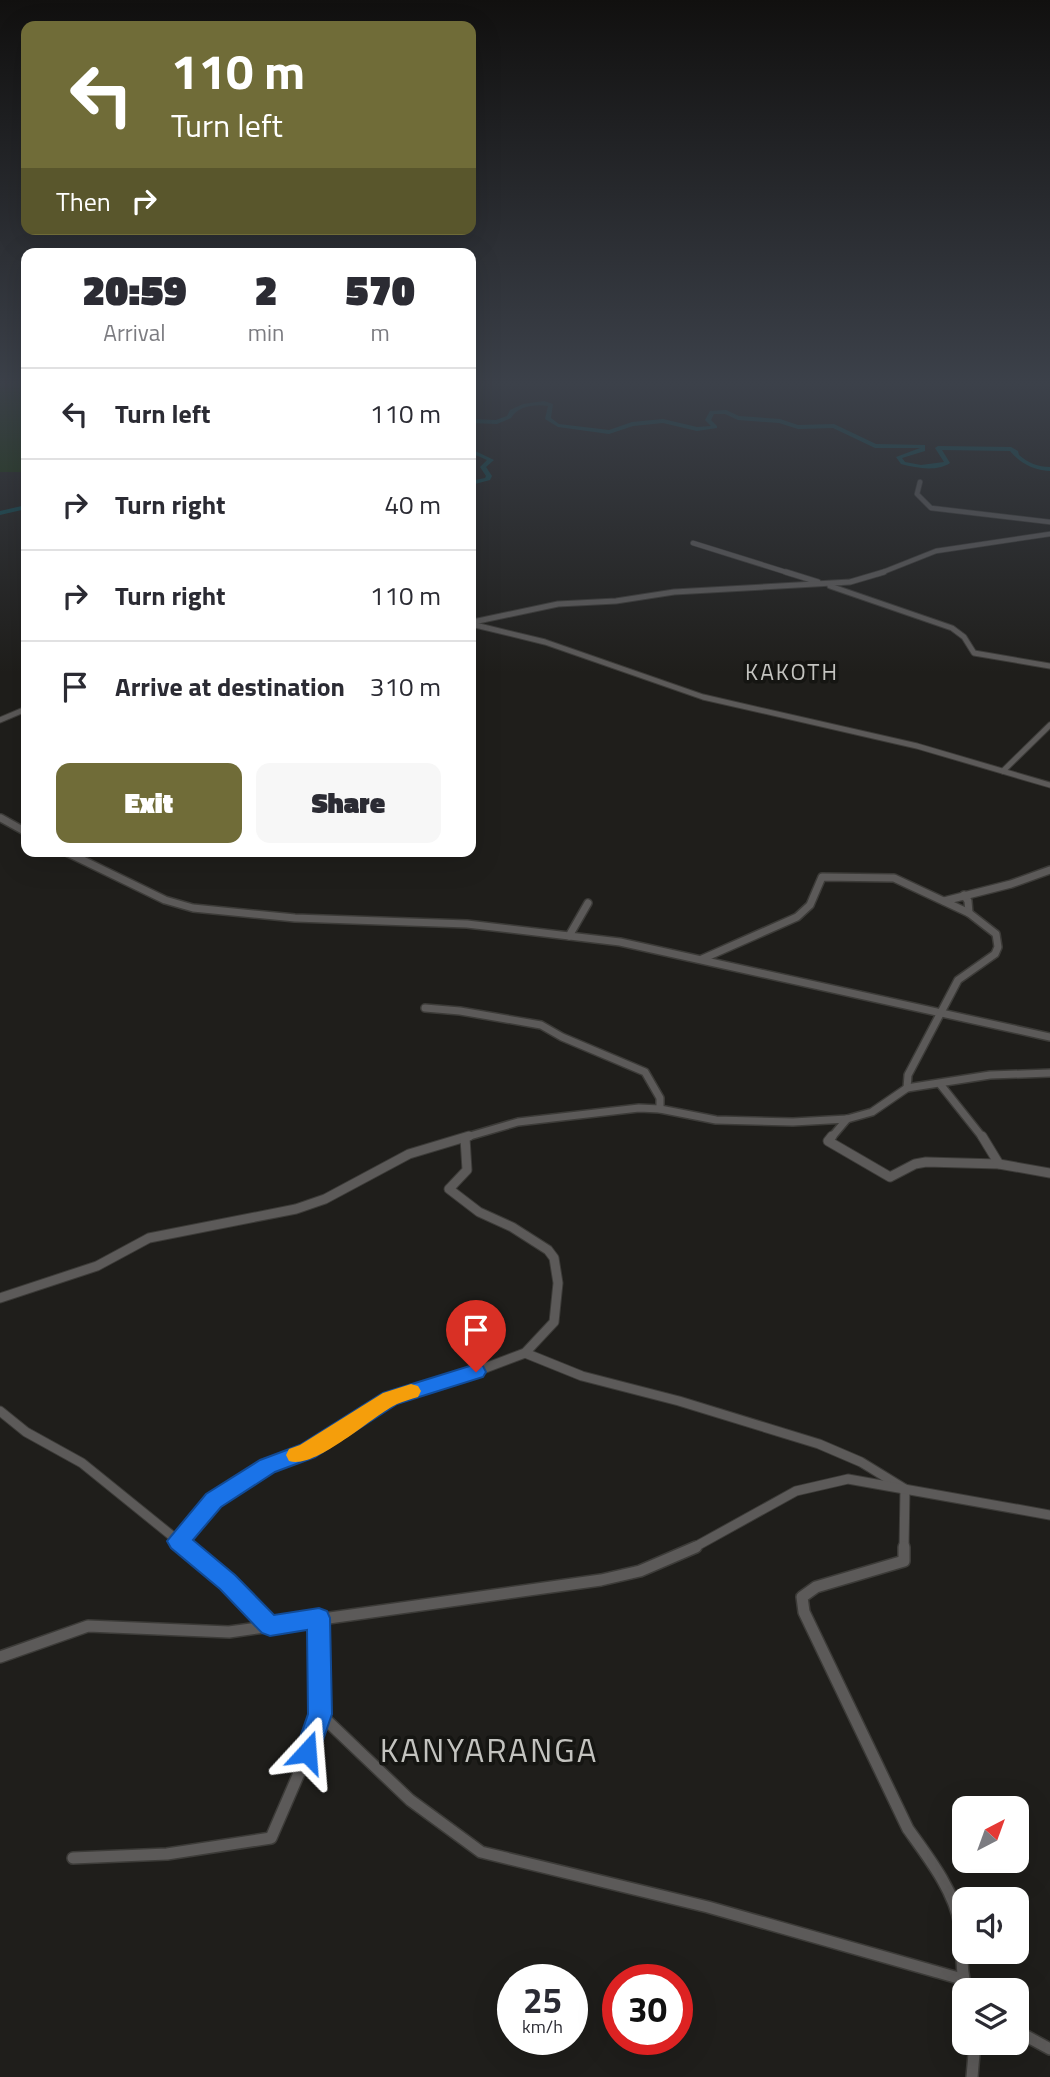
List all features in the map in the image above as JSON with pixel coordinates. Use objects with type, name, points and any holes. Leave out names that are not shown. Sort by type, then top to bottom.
[{"type":"street","points":[[920,482],[917,494],[931,508],[1050,522]]},
{"type":"street","points":[[476,622],[558,604],[616,601],[674,592],[826,585],[876,576],[936,551],[1050,534]]},
{"type":"street","points":[[693,543],[951,628],[964,637],[974,653],[1050,666]]},
{"type":"street","points":[[476,624],[545,642],[703,697],[917,746],[1050,785]]},
{"type":"street","points":[[0,720],[21,711]]},
{"type":"street","points":[[1003,771],[1050,724]]},
{"type":"street","points":[[0,818],[21,829]]},
{"type":"street","points":[[76,857],[165,900],[193,908],[295,918],[467,924],[620,942],[1050,1037]]},
{"type":"street","points":[[944,901],[1011,884],[1050,870]]},
{"type":"street","points":[[702,959],[725,946],[805,912],[822,877],[894,878],[969,913],[996,934],[998,947],[990,960],[958,981],[908,1075],[907,1088]]},
{"type":"street","points":[[964,895],[968,901],[969,913]]},
{"type":"street","points":[[569,936],[588,903]]},
{"type":"street","points":[[425,1008],[460,1011],[541,1025],[562,1037],[645,1072],[660,1098],[660,1109]]},
{"type":"street","points":[[0,1298],[97,1266],[149,1238],[296,1209],[325,1199],[409,1154],[518,1122],[639,1108],[660,1109],[716,1120],[793,1122],[848,1118],[872,1112],[907,1088],[990,1075],[1050,1073]]},
{"type":"street","points":[[940,1084],[982,1136],[999,1164]]},
{"type":"street","points":[[848,1118],[828,1141],[890,1177],[915,1164],[926,1162],[999,1164],[1050,1173]]},
{"type":"street","points":[[178,1541],[213,1500],[267,1466],[307,1451],[390,1398],[451,1381],[525,1353],[554,1322],[558,1283],[554,1258],[548,1250],[512,1227],[479,1212],[449,1189],[467,1170],[465,1138]]},
{"type":"street","points":[[525,1353],[582,1376],[679,1401],[819,1444],[851,1457],[905,1489]]},
{"type":"street","points":[[0,1411],[26,1432],[82,1463],[228,1582],[270,1626]]},
{"type":"street","points":[[0,1657],[89,1626],[229,1632],[601,1580],[639,1571],[677,1557],[796,1491],[848,1479],[1050,1514]]},
{"type":"street","points":[[905,1489],[904,1561],[816,1587],[802,1597],[804,1612],[908,1829],[930,1858],[960,1922],[965,1978]]},
{"type":"street","points":[[73,1858],[167,1854],[271,1838],[300,1771],[320,1714],[319,1618]]},
{"type":"street","points":[[320,1714],[410,1800],[481,1852],[708,1907],[952,1980]]},
{"type":"street","points":[[1029,2038],[1050,2049]]},
{"type":"street","points":[[972,2077],[974,2055]]},
{"type":"waterway","points":[[476,482],[488,479]]},
{"type":"waterway","points":[[0,513],[21,508]]},
{"type":"slow traffic","points":[[296,1455],[307,1451],[390,1398],[411,1391]]},
{"type":"district","name":"KAKOTH","points":[[792,672]]},
{"type":"district","name":"KANYARANGA","points":[[489,1750]]},
{"type":"route","points":[[307,1752],[320,1714],[319,1618],[270,1626],[228,1582],[178,1541],[213,1500],[267,1466],[307,1451],[390,1398],[476,1372]]}]
